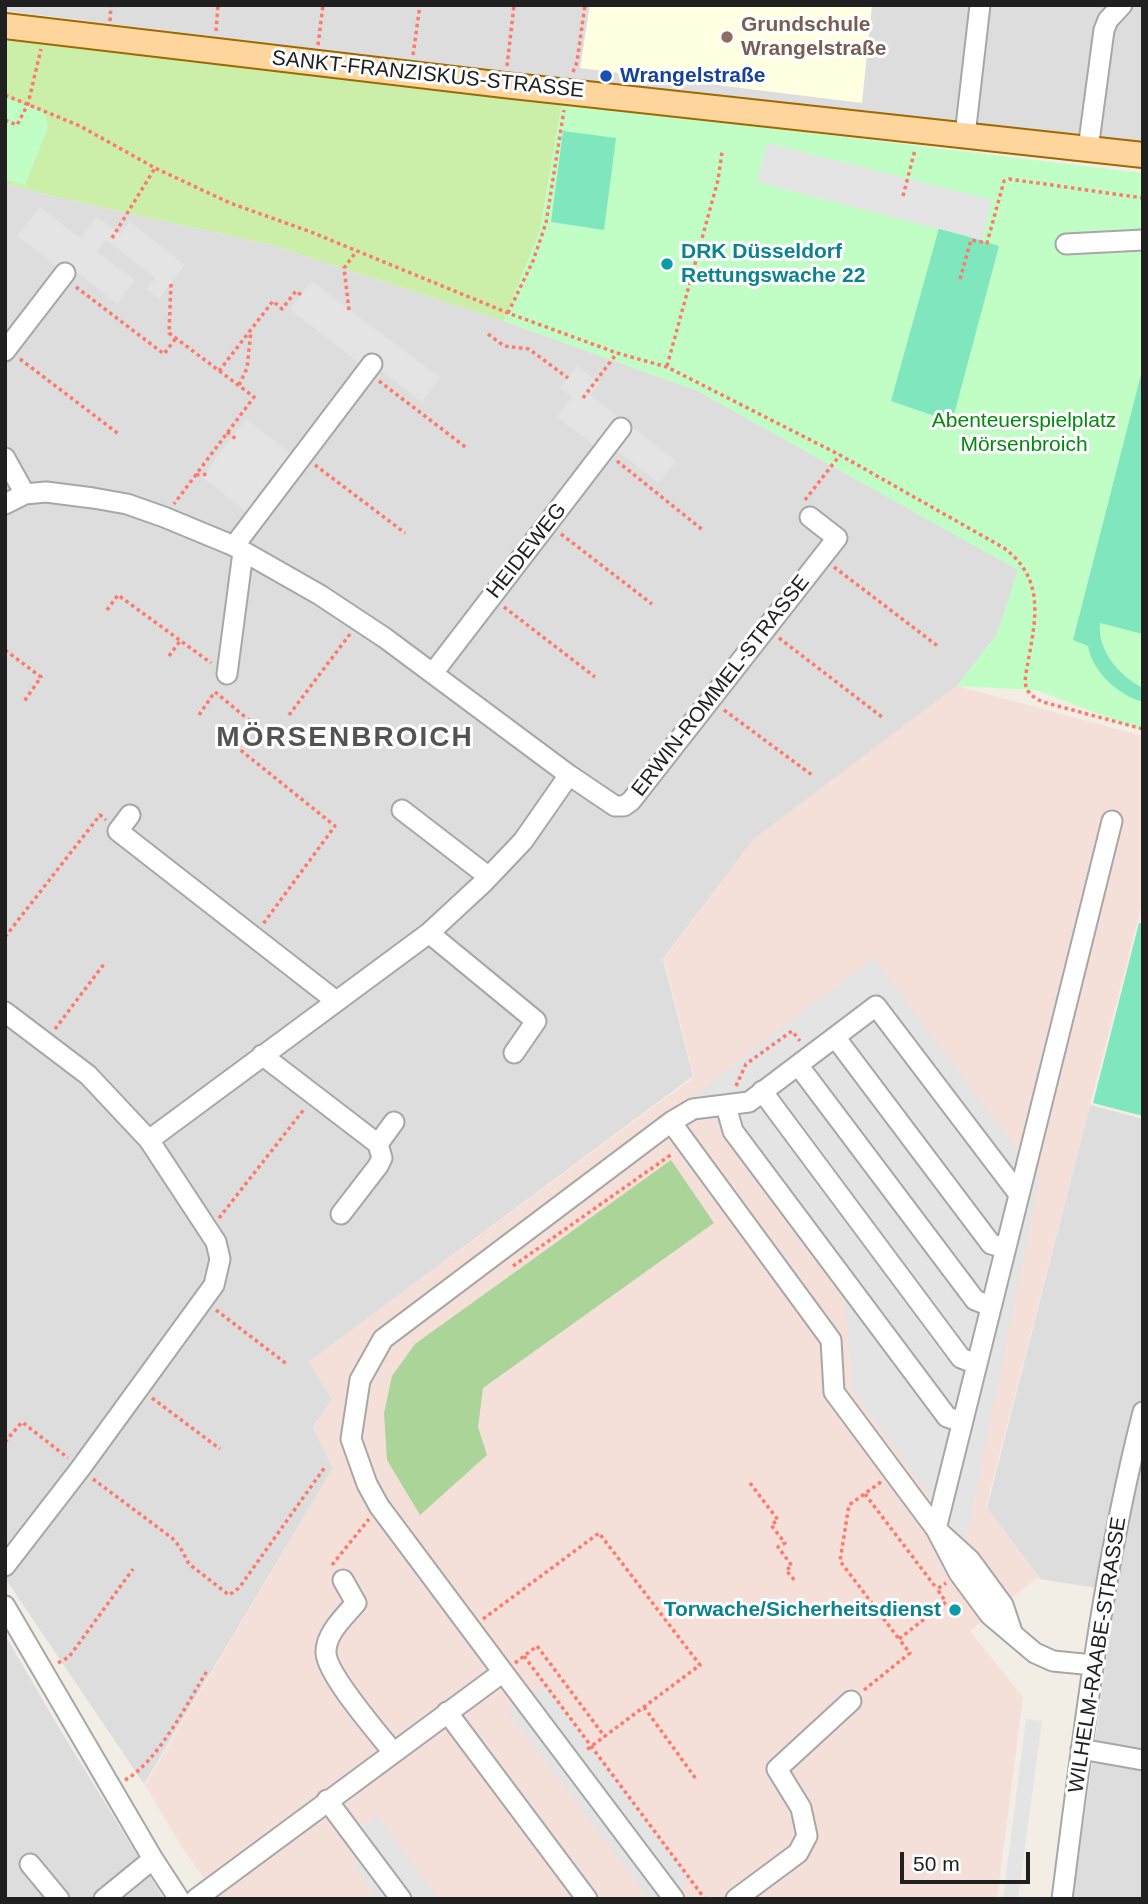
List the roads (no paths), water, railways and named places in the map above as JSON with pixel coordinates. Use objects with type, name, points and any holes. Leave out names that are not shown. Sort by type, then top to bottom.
[{"type":"main road","name":"SANKT-FRANZISKUS-STRASSE","points":[[5,26],[504,85],[569,90],[1143,155]]},
{"type":"street","points":[[965,135],[980,5]]},
{"type":"street","points":[[1088,149],[1104,30],[1108,20],[1122,5]]},
{"type":"street","points":[[1066,244],[1143,240]]},
{"type":"street","points":[[6,350],[64,275]]},
{"type":"street","points":[[227,674],[239,549],[255,509],[282,474],[302,456],[370,368]]},
{"type":"street","name":"HEIDEWEG","points":[[433,673],[621,428]]},
{"type":"street","points":[[5,458],[25,494]]},
{"type":"street","points":[[5,504],[25,494],[46,492],[127,504],[239,549],[360,621],[569,775],[523,841],[429,933],[149,1140]]},
{"type":"street","name":"ERWIN-ROMMEL-STRASSE","points":[[569,775],[611,805],[628,804],[837,538],[810,517]]},
{"type":"street","points":[[402,810],[489,877]]},
{"type":"street","points":[[1093,1665],[1053,1661],[1035,1653],[990,1615],[959,1573],[936,1528],[1112,821]]},
{"type":"street","points":[[124,823],[253,937],[335,1001]]},
{"type":"street","points":[[429,933],[536,1021],[514,1053]]},
{"type":"street","points":[[674,1899],[379,1506],[367,1484],[351,1439],[360,1380],[383,1339],[671,1122],[693,1109],[749,1102],[876,1006],[1018,1193]]},
{"type":"street","points":[[5,1012],[88,1075],[149,1140],[216,1242],[220,1259],[214,1285],[203,1301],[5,1566]]},
{"type":"street","points":[[835,1037],[991,1244],[1005,1248]]},
{"type":"street","points":[[262,1055],[378,1144],[382,1158],[378,1166],[341,1214]]},
{"type":"street","points":[[804,1060],[975,1300],[990,1306]]},
{"type":"street","points":[[762,1091],[961,1358],[976,1364]]},
{"type":"street","points":[[726,1106],[733,1131],[741,1142],[947,1417],[962,1422]]},
{"type":"street","points":[[378,1144],[394,1122]]},
{"type":"street","points":[[671,1122],[831,1340],[834,1392],[936,1528],[970,1560],[1003,1605],[1013,1633]]},
{"type":"street","name":"WILHELM-RAABE-STRASSE","points":[[1062,1899],[1093,1665],[1134,1481],[1143,1412]]},
{"type":"street","points":[[343,1580],[356,1603],[332,1632],[326,1653],[333,1674],[393,1752]]},
{"type":"street","points":[[5,1606],[179,1899]]},
{"type":"street","points":[[203,1893],[503,1672]]},
{"type":"street","points":[[736,1899],[798,1853],[803,1845],[807,1836],[800,1808],[777,1769],[850,1701]]},
{"type":"street","points":[[447,1712],[587,1899]]},
{"type":"street","points":[[1081,1749],[1143,1760]]},
{"type":"street","points":[[327,1800],[401,1899]]},
{"type":"street","points":[[104,1899],[153,1859]]},
{"type":"street","points":[[30,1864],[59,1899]]},
{"type":"place","name":"Grundschule Wrangelstraße","points":[[727,37]]},
{"type":"place","name":"Wrangelstraße","points":[[606,76]]},
{"type":"place","name":"DRK Düsseldorf Rettungswache 22","points":[[667,264]]},
{"type":"place","name":"Torwache/Sicherheitsdienst","points":[[955,1610]]},
{"type":"district","name":"MÖRSENBROICH","points":[[345,738]]},
{"type":"park label","name":"Abenteuerspielplatz Mörsenbroich","points":[[1024,433]]}]
